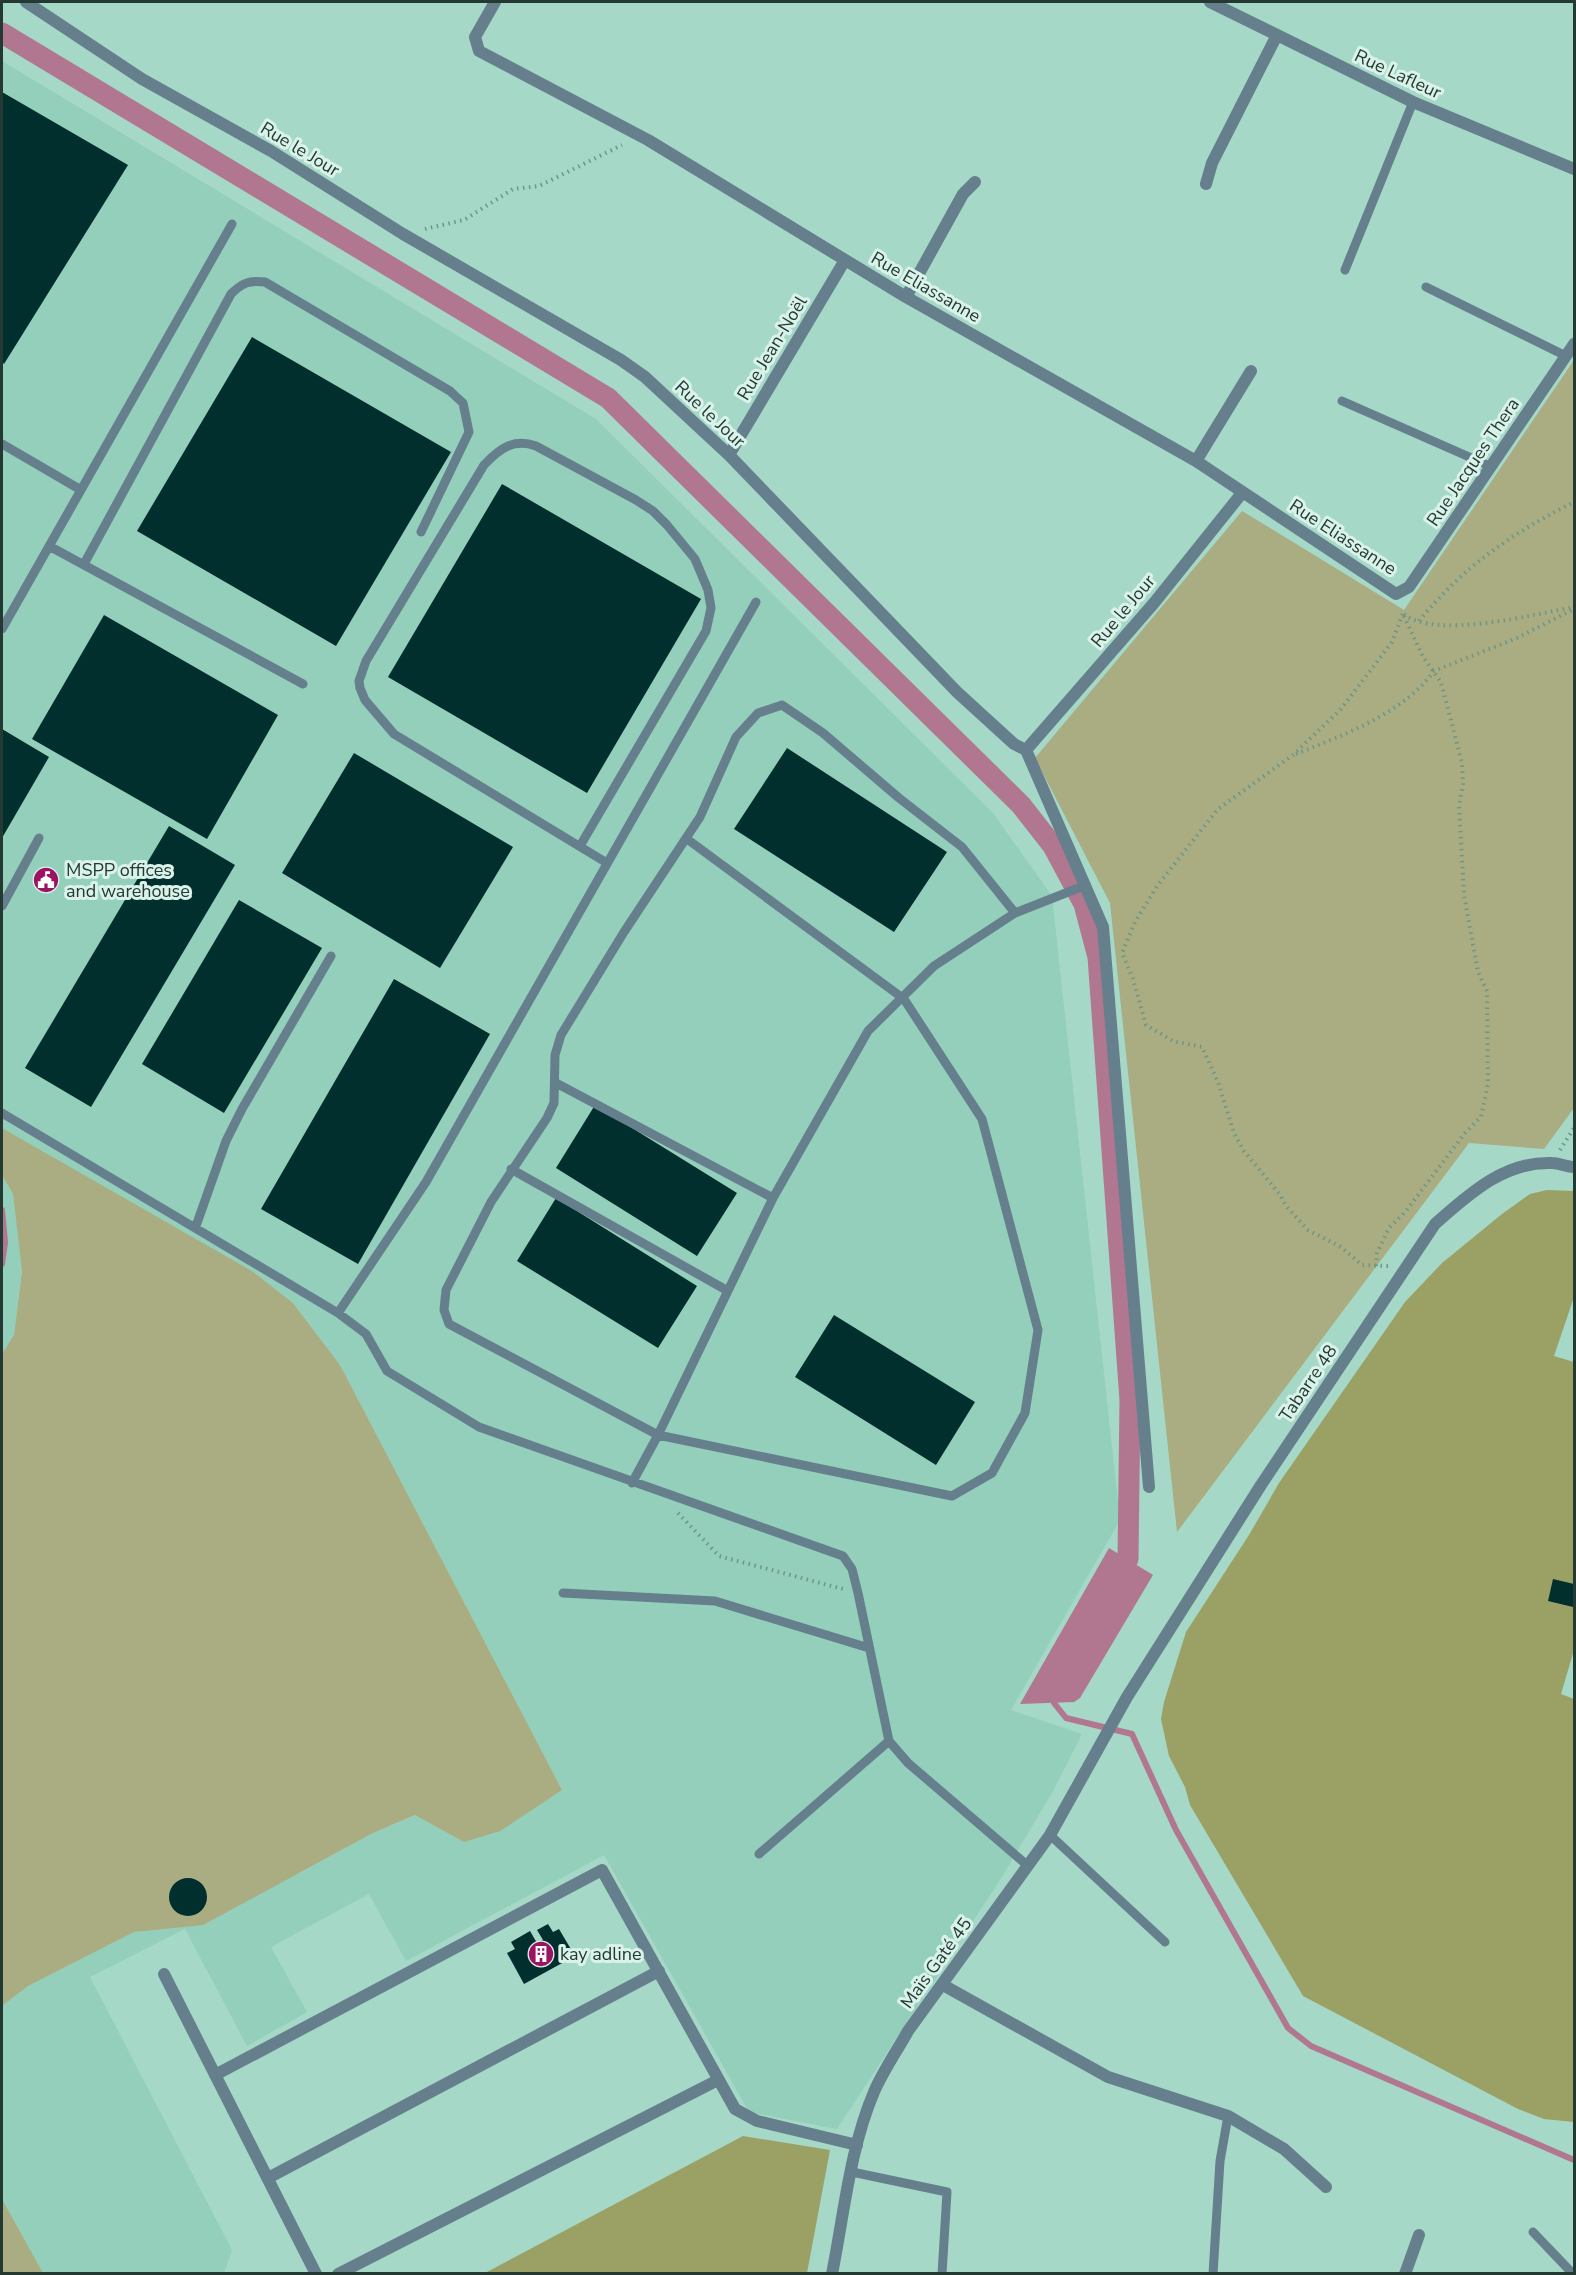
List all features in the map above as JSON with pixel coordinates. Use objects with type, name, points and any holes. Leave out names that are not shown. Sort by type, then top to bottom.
[{"type":"street","name":"Rue le Jour","points":[[26,2],[142,79],[271,151],[403,234],[621,360],[645,377],[729,455],[957,692],[1014,744],[1026,750],[1154,603],[1242,493]]},
{"type":"street","name":"Rue Eliassanne","points":[[495,2],[475,37],[479,51],[648,140],[906,297],[1196,461],[1396,594]]},
{"type":"street","name":"Rue Lafleur","points":[[1210,2],[1413,102],[1575,169]]},
{"type":"street","points":[[1206,184],[1212,163],[1277,35]]},
{"type":"street","points":[[906,297],[963,194],[975,182]]},
{"type":"street","name":"Rue Jean-Noël","points":[[729,455],[846,260]]},
{"type":"street","name":"Rue Jacques Thera","points":[[1396,594],[1409,587],[1575,344]]},
{"type":"street","points":[[1196,461],[1251,371]]},
{"type":"street","points":[[1026,750],[1103,927],[1149,1487]]},
{"type":"street","name":"Tabarre 48","points":[[1127,1697],[1268,1475],[1435,1224],[1473,1190],[1510,1170],[1552,1162],[1575,1167]]},
{"type":"street","name":"Maïs Gaté 45","points":[[832,2274],[857,2145],[874,2092],[908,2031],[1050,1835],[1127,1697]]},
{"type":"street","points":[[215,2075],[602,1870],[735,2109],[757,2121],[857,2145]]},
{"type":"street","points":[[267,2178],[658,1971]]},
{"type":"street","points":[[164,1974],[316,2274]]},
{"type":"street","points":[[943,1985],[1108,2077],[1228,2115],[1284,2149],[1326,2187]]},
{"type":"street","points":[[338,2274],[718,2080]]},
{"type":"street","points":[[1405,2274],[1419,2235]]},
{"type":"lane","points":[[1345,270],[1413,102]]},
{"type":"lane","points":[[2,629],[232,224]]},
{"type":"lane","points":[[84,564],[231,294],[240,285],[251,281],[265,282],[450,391],[463,403],[469,432],[421,532]]},
{"type":"lane","points":[[1426,287],[1566,356]]},
{"type":"lane","points":[[1342,401],[1492,467]]},
{"type":"lane","points":[[580,846],[706,631],[711,608],[708,590],[695,559],[653,510],[536,446],[518,442],[495,453],[484,465],[366,661],[359,681],[360,688],[365,700],[394,734],[580,846],[608,862]]},
{"type":"lane","points":[[2,444],[81,490]]},
{"type":"lane","points":[[49,546],[303,684]]},
{"type":"lane","points":[[338,1313],[426,1182],[756,602]]},
{"type":"lane","points":[[687,839],[904,999],[982,1119],[1038,1330],[1025,1413],[992,1473],[952,1496],[658,1435],[449,1324],[444,1310],[446,1290],[491,1202],[547,1118],[554,1103],[555,1055],[561,1035],[624,932],[700,817],[736,737],[758,713],[782,705],[823,733],[899,798],[962,847],[1015,913]]},
{"type":"lane","points":[[2,906],[39,838]]},
{"type":"lane","points":[[632,1483],[658,1435],[773,1198],[868,1031],[904,999],[934,966],[1015,913],[1086,885]]},
{"type":"lane","points":[[195,1226],[231,1130],[331,956]]},
{"type":"lane","points":[[556,1083],[773,1198]]},
{"type":"lane","points":[[2,1113],[338,1313],[366,1334],[387,1371],[479,1426],[659,1493],[843,1556],[848,1560],[858,1593],[889,1741],[908,1763],[1028,1865]]},
{"type":"lane","points":[[512,1168],[728,1291]]},
{"type":"lane","points":[[563,1593],[715,1601],[869,1648]]},
{"type":"lane","points":[[759,1854],[889,1741]]},
{"type":"lane","points":[[1050,1835],[1165,1942]]},
{"type":"lane","points":[[1213,2274],[1220,2161],[1228,2115]]},
{"type":"lane","points":[[852,2172],[947,2192],[942,2274]]},
{"type":"lane","points":[[1533,2232],[1573,2274]]},
{"type":"path","points":[[403,234],[464,220],[513,189],[539,186],[615,147],[648,140]]},
{"type":"path","points":[[1419,621],[1453,581],[1506,539],[1575,502]]},
{"type":"path","points":[[1376,1266],[1377,1253],[1389,1228],[1406,1211],[1465,1133],[1481,1117],[1488,1084],[1487,991],[1478,972],[1464,895],[1459,805],[1463,784],[1462,763],[1453,735],[1446,695],[1415,642],[1396,594]]},
{"type":"path","points":[[1403,613],[1429,624],[1481,625],[1575,608]]},
{"type":"path","points":[[1293,755],[1372,720],[1427,681],[1434,671],[1517,638],[1575,608]]},
{"type":"path","points":[[1402,1274],[1390,1266],[1362,1265],[1341,1248],[1308,1230],[1286,1206],[1281,1196],[1244,1151],[1234,1133],[1218,1082],[1202,1047],[1173,1041],[1146,1025],[1133,979],[1122,953],[1135,922],[1157,886],[1218,809],[1293,755],[1341,709],[1392,642],[1403,613]]},
{"type":"path","points":[[1552,1162],[1575,1128]]},
{"type":"path","points":[[659,1493],[718,1556],[858,1593]]},
{"type":"shaded area","points":[[2,61],[596,419],[993,813],[1052,896],[1120,1520],[1011,1710],[1082,1734],[1052,1793],[998,1883],[837,2129],[749,2112],[604,1855],[406,1961],[369,1894],[271,1947],[307,2012],[247,2046],[185,1929],[90,1977],[232,2250],[224,2273],[43,2273],[2,2199],[2,2006],[28,1986],[134,1932],[166,1926],[265,1889],[304,1871],[373,1833],[416,1815],[464,1842],[562,1790],[340,1365],[293,1303],[252,1271],[2,1128]]},
{"type":"shaded area","points":[[1574,360],[1574,1108],[1544,1149],[1469,1143],[1177,1532],[1110,903],[1035,758],[1242,511],[1404,610]]},
{"type":"shaded area","points":[[2,1128],[252,1271],[293,1303],[340,1365],[562,1790],[500,1831],[464,1842],[415,1815],[373,1833],[203,1925],[134,1932],[28,1986],[2,2006],[2,1354],[14,1335],[22,1272],[13,1194],[2,1175]]},
{"type":"shaded area","points":[[2,1175],[13,1194],[22,1272],[14,1335],[2,1354]]},
{"type":"shaded area","points":[[1547,1190],[1574,1191],[1574,1297],[1554,1356],[1574,1362],[1574,1650],[1561,1694],[1574,1699],[1574,2122],[1544,2119],[1518,2109],[1303,1996],[1190,1805],[1185,1787],[1169,1756],[1161,1719],[1164,1702],[1186,1632],[1249,1535],[1279,1483],[1405,1302],[1442,1263],[1502,1214],[1530,1194]]},
{"type":"shaded area","points":[[1109,1548],[1153,1575],[1080,1698],[1074,1702],[1020,1704]]},
{"type":"shaded area","points":[[743,2136],[830,2150],[807,2273],[485,2273]]},
{"type":"shaded area","points":[[2,2199],[43,2273],[2,2273]]},
{"type":"building","points":[[2,92],[128,165],[4,364],[2,362]]},
{"type":"building","points":[[252,337],[451,452],[336,646],[137,531]]},
{"type":"building","points":[[502,484],[701,599],[587,793],[388,677]]},
{"type":"building","points":[[104,615],[278,715],[207,839],[32,739]]},
{"type":"building","points":[[2,729],[49,757],[2,838]]},
{"type":"building","points":[[787,748],[947,852],[894,932],[734,829]]},
{"type":"building","points":[[354,753],[513,847],[440,968],[282,873]]},
{"type":"building","points":[[169,826],[235,865],[91,1107],[25,1068]]},
{"type":"building","points":[[239,900],[322,948],[224,1113],[142,1064]]},
{"type":"building","points":[[394,979],[490,1034],[358,1264],[261,1209]]},
{"type":"building","points":[[595,1105],[737,1193],[697,1256],[556,1168]]},
{"type":"building","points":[[556,1198],[697,1286],[658,1348],[517,1261]]},
{"type":"building","points":[[834,1315],[975,1402],[936,1465],[795,1377]]},
{"type":"building","points":[[1553,1579],[1574,1584],[1573,1607],[1548,1601]]},
{"type":"building","points":[[188,1878],[201,1884],[207,1897],[201,1910],[188,1916],[175,1910],[169,1897],[175,1884]]},
{"type":"building","name":"kay adline","points":[[548,1924],[553,1932],[559,1929],[575,1956],[524,1984],[507,1953],[515,1949],[511,1942],[530,1931],[537,1943],[543,1940],[537,1930]]},
{"type":"waterway","points":[[2,33],[608,398],[1021,805],[1053,846],[1084,904],[1098,957],[1130,1400],[1128,1559]]},
{"type":"waterway","points":[[2,1210],[5,1242],[2,1264]]},
{"type":"waterway","points":[[1054,1703],[1066,1718],[1132,1734],[1176,1830],[1288,2028],[1311,2046],[1574,2160]]},
{"type":"place","name":"MSPP offices and warehouse","points":[[46,880]]},
{"type":"place","name":"kay adline","points":[[541,1954]]}]
